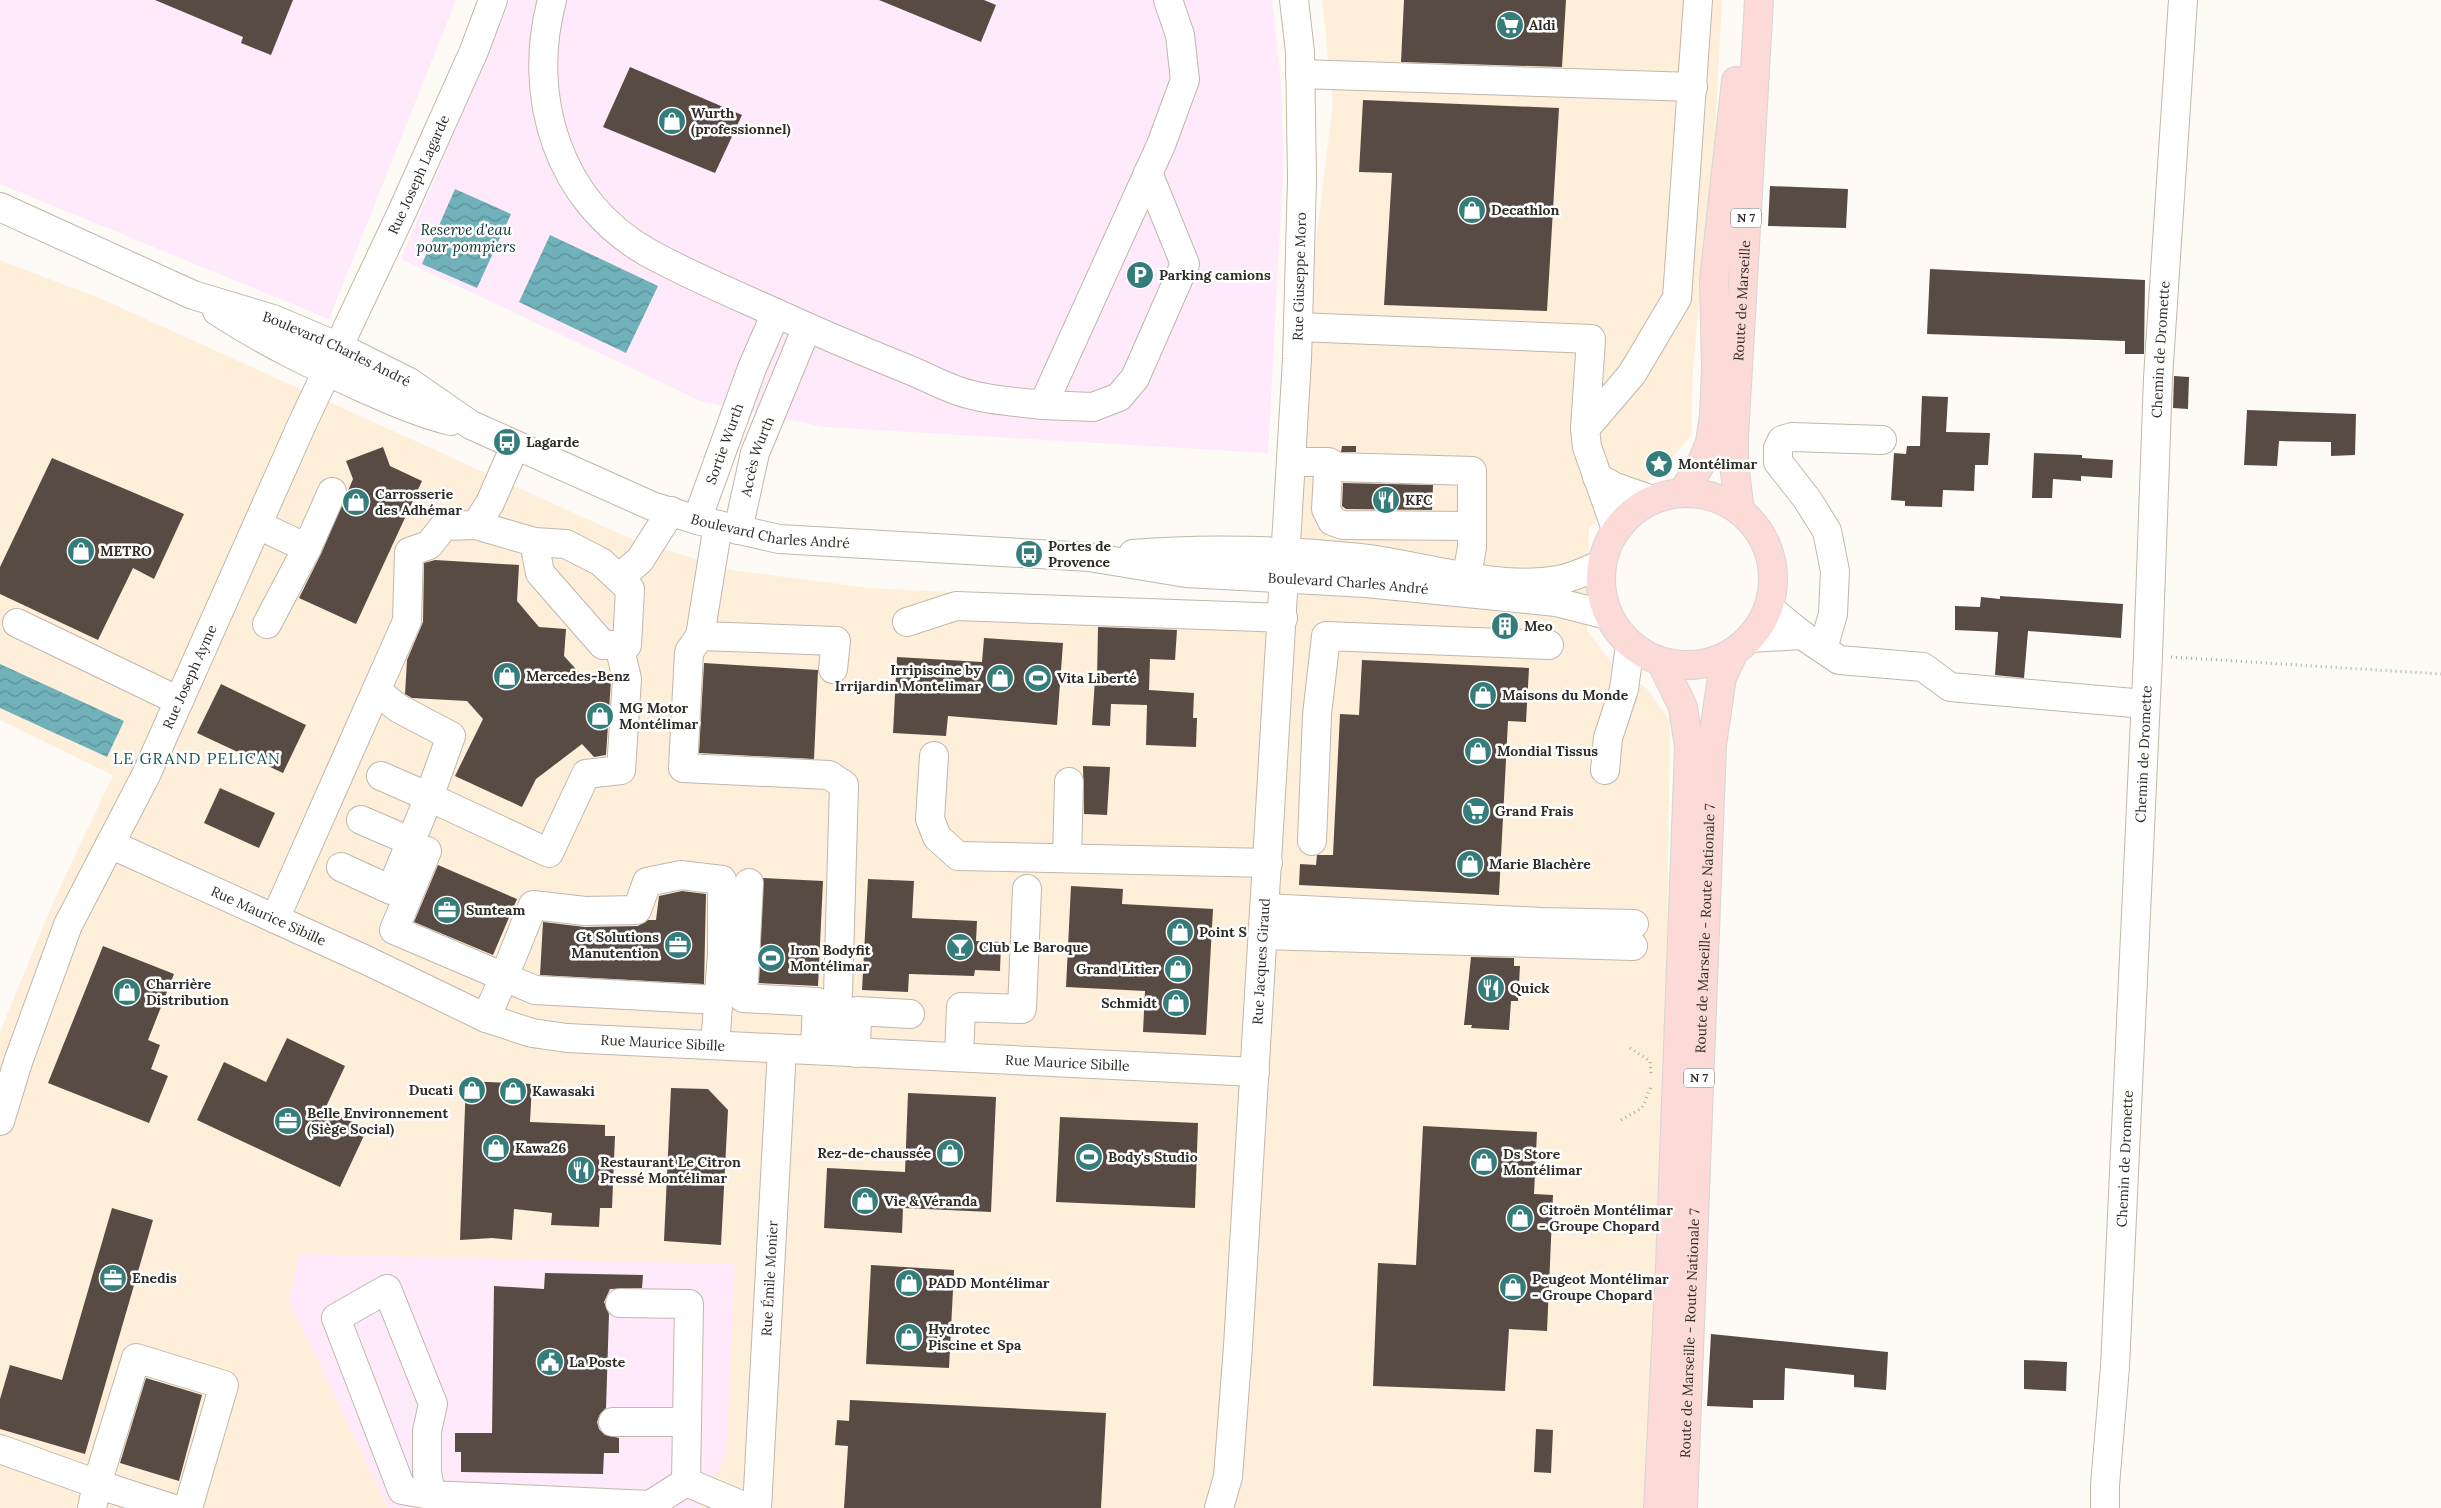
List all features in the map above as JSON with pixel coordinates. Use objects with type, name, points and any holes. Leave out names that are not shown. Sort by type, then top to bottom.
[{"type":"main road","name":"Route de Marseille","points":[[1682,493],[1702,462],[1710,442],[1714,415],[1716,368],[1714,281],[1735,96],[1741,0]]},
{"type":"main road","name":"Route de Marseille","points":[[1740,511],[1734,465],[1734,437],[1759,0]]},
{"type":"main road","points":[[1682,493],[1703,494],[1722,500],[1740,511],[1753,523],[1763,538],[1770,555],[1773,572],[1773,591],[1769,608],[1761,624],[1742,645],[1711,663],[1686,666],[1661,662],[1630,645],[1613,626],[1602,599],[1601,566],[1607,546],[1616,529],[1638,508],[1652,500],[1682,493]]},
{"type":"main road","name":"Route de Marseille - Route Nationale 7","points":[[1683,1508],[1712,745],[1722,677],[1742,645]]},
{"type":"main road","name":"Route de Marseille - Route Nationale 7","points":[[1658,1508],[1670,1266],[1689,747],[1683,707],[1661,662]]},
{"type":"street","name":"Rue Joseph Lagarde","points":[[333,359],[474,51],[493,0]]},
{"type":"street","points":[[552,0],[545,34],[544,74],[546,108],[552,136],[578,188],[603,218],[646,252],[807,327],[970,395],[1043,405],[1093,407],[1119,397],[1135,378],[1185,264],[1148,173]]},
{"type":"street","points":[[1043,405],[1148,173],[1185,80],[1180,35],[1168,0]]},
{"type":"street","name":"Rue Giuseppe Moro","points":[[1286,566],[1298,327],[1302,178],[1300,74],[1294,0]]},
{"type":"street","points":[[1584,429],[1632,374],[1677,298],[1698,0]]},
{"type":"street","name":"Chemin de Dromette","points":[[2105,1508],[2105,1485],[2115,1368],[2146,704],[2158,378],[2183,0]]},
{"type":"street","points":[[1300,74],[1693,86]]},
{"type":"street","name":"Boulevard Charles André","points":[[0,207],[193,295],[273,319],[397,403],[442,419],[472,425]]},
{"type":"street","name":"Boulevard Charles André","points":[[193,295],[253,335],[333,359],[391,385],[409,382],[472,425],[515,446],[652,506],[718,525],[779,539],[1089,557],[1186,573],[1286,566],[1358,557],[1467,576],[1534,583],[1560,580],[1601,566]]},
{"type":"street","name":"Sortie Wurth","points":[[718,525],[752,368],[776,313]]},
{"type":"street","name":"Accès Wurth","points":[[718,525],[755,453],[807,327]]},
{"type":"street","points":[[1298,327],[1590,339],[1584,429],[1587,447],[1616,529]]},
{"type":"street","name":"Rue Joseph Ayme","points":[[0,1120],[18,1062],[68,925],[146,775],[333,359]]},
{"type":"street","points":[[1742,645],[1812,642],[1834,614],[1835,571],[1828,531],[1807,499],[1787,476],[1778,462],[1778,448],[1782,440],[1792,437],[1882,440]]},
{"type":"street","points":[[476,526],[490,503],[515,446]]},
{"type":"street","points":[[1292,462],[1328,462],[1336,467],[1472,471],[1472,547],[1467,576]]},
{"type":"street","points":[[1336,467],[1328,473],[1326,509],[1332,521],[1343,525],[1472,526]]},
{"type":"street","points":[[1597,477],[1615,487],[1652,500]]},
{"type":"street","points":[[267,624],[307,548],[332,492]]},
{"type":"street","points":[[619,578],[640,560],[671,511]]},
{"type":"street","points":[[258,525],[307,548]]},
{"type":"street","points":[[718,525],[700,636],[688,652],[684,768],[829,775],[844,785],[837,1029]]},
{"type":"street","points":[[275,919],[378,692],[407,621],[409,552],[428,546],[444,526],[476,526],[534,542],[566,544],[601,562],[630,589],[627,645],[603,645],[540,573],[534,542]]},
{"type":"street","name":"Boulevard Charles André","points":[[1089,557],[1182,550],[1286,566],[1556,602],[1607,615]]},
{"type":"street","name":"Rue Jacques Giraud","points":[[1219,1508],[1228,1477],[1238,1346],[1286,566]]},
{"type":"street","points":[[906,622],[956,606],[1283,618]]},
{"type":"street","points":[[1769,608],[1812,642],[1839,660],[1923,667],[1950,687],[2146,704]]},
{"type":"street","points":[[17,623],[179,701]]},
{"type":"street","points":[[700,636],[836,641],[834,669]]},
{"type":"street","points":[[1312,841],[1316,715],[1326,636],[1549,645]]},
{"type":"street","points":[[381,776],[429,796],[549,853],[586,774],[621,770],[627,679],[619,645]]},
{"type":"street","points":[[1605,770],[1608,738],[1624,689],[1630,645]]},
{"type":"street","points":[[1279,674],[1321,676]]},
{"type":"street","points":[[378,692],[398,708],[451,736],[429,796],[418,846],[394,930],[535,990],[718,1000]]},
{"type":"street","points":[[934,756],[930,819],[937,837],[958,856],[1268,863]]},
{"type":"street","points":[[1067,858],[1069,782]]},
{"type":"street","points":[[361,820],[418,846]]},
{"type":"street","name":"Rue Maurice Sibille","points":[[110,844],[486,1018],[532,1033],[567,1038],[1255,1072]]},
{"type":"street","points":[[341,868],[391,890],[418,846]]},
{"type":"street","points":[[486,1018],[533,905],[584,911],[637,910],[647,882],[681,875],[722,880],[722,954],[715,1045]]},
{"type":"street","points":[[748,883],[743,998],[817,1002],[815,1050]]},
{"type":"street","points":[[959,1057],[960,1006],[1022,1009],[1027,888]]},
{"type":"street","points":[[1263,935],[1633,935],[1541,922],[1265,908]]},
{"type":"street","points":[[856,1052],[857,1011],[910,1014]]},
{"type":"street","name":"Rue Émile Monier","points":[[757,1508],[782,1049]]},
{"type":"street","points":[[431,1495],[426,1472],[427,1431],[433,1404],[386,1289],[336,1318],[402,1490],[431,1495],[650,1506],[686,1482]]},
{"type":"street","points":[[620,1303],[689,1304],[686,1482]]},
{"type":"street","points":[[95,1496],[136,1358],[224,1385],[188,1508]]},
{"type":"street","points":[[613,1422],[688,1422]]},
{"type":"street","points":[[0,1449],[95,1496],[171,1508]]},
{"type":"street","points":[[686,1482],[748,1508]]},
{"type":"path","points":[[2148,655],[2441,674]]},
{"type":"path","points":[[1621,1120],[1642,1108],[1652,1086],[1650,1061],[1630,1048]]},
{"type":"shaded area","points":[[0,0],[456,0],[329,319],[0,184]]},
{"type":"shaded area","points":[[510,0],[1272,0],[1282,91],[1283,173],[1268,453],[824,427],[703,402],[401,259]]},
{"type":"shaded area","points":[[1322,0],[1722,0],[1715,133],[1693,369],[1691,436],[1657,475],[1589,528],[1587,630],[1610,661],[1647,689],[1670,721],[1665,1087],[1644,1508],[0,1508],[0,1032],[55,898],[113,775],[0,720],[0,260],[104,300],[629,538],[731,570],[869,588],[1271,608],[1333,103]]},
{"type":"shaded area","points":[[300,1254],[735,1264],[726,1453],[699,1508],[388,1508],[289,1300]]},
{"type":"water","name":"Reserve d'eau pour pompiers","points":[[455,189],[511,214],[477,288],[422,264]]},
{"type":"water","points":[[550,235],[658,286],[626,353],[519,302]]},
{"type":"water","points":[[0,664],[124,721],[107,757],[0,708]]},
{"type":"building","points":[[155,0],[293,0],[271,55],[241,43],[243,37]]},
{"type":"building","points":[[879,0],[984,0],[996,5],[981,42]]},
{"type":"building","points":[[1404,0],[1566,0],[1562,67],[1401,62]]},
{"type":"building","name":"Wurth (professionnel)","points":[[630,67],[742,115],[715,173],[603,127]]},
{"type":"building","points":[[1363,100],[1559,108],[1547,311],[1384,305],[1392,173],[1359,172]]},
{"type":"building","points":[[1770,186],[1848,189],[1846,228],[1768,226]]},
{"type":"building","points":[[1930,269],[2145,280],[2144,354],[2125,354],[2125,341],[1927,334]]},
{"type":"building","points":[[2174,376],[2189,377],[2188,409],[2173,408]]},
{"type":"building","points":[[1922,396],[1948,397],[1946,432],[1990,433],[1988,465],[1975,465],[1974,491],[1943,490],[1942,507],[1905,506],[1905,501],[1891,500],[1894,453],[1906,454],[1907,446],[1920,446]]},
{"type":"building","points":[[2247,410],[2356,414],[2355,455],[2331,456],[2331,442],[2279,441],[2277,466],[2244,465]]},
{"type":"building","points":[[1342,446],[1356,446],[1356,452],[1341,452]]},
{"type":"building","points":[[383,447],[390,466],[422,481],[356,624],[299,598],[321,554],[353,479],[346,461]]},
{"type":"building","points":[[2034,453],[2082,455],[2082,458],[2113,460],[2112,478],[2081,476],[2081,481],[2053,479],[2052,498],[2032,498]]},
{"type":"building","points":[[52,458],[184,514],[154,579],[133,568],[98,640],[0,594],[0,567]]},
{"type":"building","points":[[1343,483],[1433,485],[1432,510],[1346,509],[1342,506]]},
{"type":"building","points":[[435,560],[519,565],[517,601],[539,627],[566,629],[564,656],[585,679],[611,680],[606,755],[594,757],[582,744],[536,779],[522,807],[455,776],[483,719],[467,701],[412,698],[405,694],[407,660],[423,622],[424,563]]},
{"type":"building","points":[[2000,596],[2123,604],[2121,638],[2028,631],[2024,678],[1995,675],[1998,632],[1955,630],[1955,606],[1980,607],[1981,597],[2000,599]]},
{"type":"building","points":[[1098,627],[1177,630],[1175,660],[1150,659],[1149,690],[1194,693],[1193,718],[1197,718],[1196,747],[1146,745],[1147,705],[1111,704],[1110,726],[1092,725],[1095,679],[1097,679]]},
{"type":"building","points":[[984,638],[1063,643],[1057,725],[948,716],[946,736],[893,733],[897,657],[982,662]]},
{"type":"building","points":[[1362,660],[1529,668],[1526,722],[1508,721],[1499,895],[1299,885],[1300,864],[1316,865],[1317,855],[1333,855],[1340,714],[1359,715]]},
{"type":"building","points":[[704,663],[818,670],[814,759],[699,753]]},
{"type":"building","points":[[221,684],[306,725],[283,773],[197,733]]},
{"type":"building","points":[[1083,766],[1110,767],[1107,815],[1084,814]]},
{"type":"building","points":[[220,788],[275,813],[259,848],[204,823]]},
{"type":"building","points":[[438,865],[517,899],[493,955],[414,922]]},
{"type":"building","points":[[763,878],[823,881],[818,986],[759,983]]},
{"type":"building","points":[[868,879],[914,881],[912,918],[977,921],[976,941],[1001,942],[1000,971],[975,970],[974,976],[909,974],[908,992],[862,990]]},
{"type":"building","points":[[1071,886],[1123,889],[1122,904],[1213,909],[1206,1035],[1143,1032],[1145,991],[1066,987]]},
{"type":"building","points":[[682,891],[706,894],[704,984],[540,975],[543,922],[585,927],[638,926],[648,920],[656,920],[659,896]]},
{"type":"building","points":[[103,946],[174,974],[148,1040],[160,1045],[151,1069],[168,1076],[149,1123],[48,1083]]},
{"type":"building","points":[[1471,957],[1514,958],[1514,966],[1520,966],[1518,1001],[1511,1001],[1509,1030],[1471,1028],[1472,1025],[1464,1025]]},
{"type":"building","points":[[287,1038],[345,1066],[325,1109],[367,1129],[340,1187],[197,1120],[224,1062],[266,1082]]},
{"type":"building","points":[[466,1081],[532,1084],[530,1122],[605,1125],[605,1136],[615,1136],[612,1208],[600,1208],[599,1227],[551,1225],[552,1213],[514,1209],[512,1240],[492,1238],[460,1240]]},
{"type":"building","points":[[671,1088],[708,1089],[728,1110],[721,1245],[664,1241]]},
{"type":"building","points":[[908,1093],[996,1097],[991,1212],[903,1208],[902,1233],[824,1228],[827,1168],[905,1172]]},
{"type":"building","points":[[1060,1117],[1198,1123],[1195,1208],[1056,1202]]},
{"type":"building","points":[[1423,1126],[1537,1132],[1534,1194],[1553,1195],[1547,1331],[1509,1329],[1505,1391],[1373,1386],[1378,1263],[1416,1265]]},
{"type":"building","points":[[112,1208],[153,1220],[85,1454],[0,1429],[0,1399],[10,1365],[62,1380]]},
{"type":"building","points":[[871,1265],[954,1270],[949,1368],[866,1364]]},
{"type":"building","name":"La Poste","points":[[545,1273],[643,1275],[642,1288],[610,1289],[604,1302],[609,1314],[606,1408],[600,1414],[597,1422],[599,1429],[605,1435],[619,1438],[619,1453],[604,1453],[603,1474],[461,1472],[461,1452],[455,1452],[455,1433],[492,1433],[494,1286],[544,1289]]},
{"type":"building","points":[[1711,1334],[1888,1352],[1886,1390],[1854,1387],[1854,1375],[1785,1368],[1784,1400],[1753,1400],[1753,1408],[1707,1406]]},
{"type":"building","points":[[2024,1360],[2067,1362],[2066,1391],[2024,1389]]},
{"type":"building","points":[[146,1378],[202,1395],[179,1481],[120,1463]]},
{"type":"building","points":[[850,1400],[1106,1413],[1101,1508],[844,1508],[848,1446],[835,1445],[837,1420],[849,1421]]},
{"type":"building","points":[[1536,1429],[1553,1430],[1551,1473],[1534,1472]]},
{"type":"place","name":"Aldi","points":[[1510,25]]},
{"type":"place","name":"Wurth (professionnel)","points":[[672,121]]},
{"type":"place","name":"Decathlon","points":[[1472,210]]},
{"type":"place","name":"Parking camions","points":[[1140,275]]},
{"type":"place","name":"Lagarde","points":[[507,442]]},
{"type":"place","name":"Montélimar","points":[[1659,464]]},
{"type":"place","name":"KFC","points":[[1386,500]]},
{"type":"place","name":"Carrosserie des Adhémar","points":[[356,502]]},
{"type":"place","name":"METRO","points":[[81,551]]},
{"type":"place","name":"Portes de Provence","points":[[1029,554]]},
{"type":"place","name":"Meo","points":[[1505,626]]},
{"type":"place","name":"Mercedes-Benz","points":[[507,676]]},
{"type":"place","name":"Irripiscine by Irrijardin Montelimar","points":[[1000,678]]},
{"type":"place","name":"Vita Liberté","points":[[1038,678]]},
{"type":"place","name":"Maisons du Monde","points":[[1483,695]]},
{"type":"place","name":"MG Motor Montélimar","points":[[600,716]]},
{"type":"place","name":"Mondial Tissus","points":[[1478,751]]},
{"type":"place","name":"Grand Frais","points":[[1476,811]]},
{"type":"place","name":"Marie Blachère","points":[[1470,864]]},
{"type":"place","name":"Sunteam","points":[[447,910]]},
{"type":"place","name":"Point S","points":[[1180,932]]},
{"type":"place","name":"Gt Solutions Manutention","points":[[678,945]]},
{"type":"place","name":"Club Le Baroque","points":[[960,947]]},
{"type":"place","name":"Iron Bodyfit Montélimar","points":[[771,958]]},
{"type":"place","name":"Grand Litier","points":[[1178,969]]},
{"type":"place","name":"Quick","points":[[1491,988]]},
{"type":"place","name":"Charrière Distribution","points":[[127,992]]},
{"type":"place","name":"Schmidt","points":[[1176,1003]]},
{"type":"place","name":"Ducati","points":[[472,1090]]},
{"type":"place","name":"Kawasaki","points":[[513,1091]]},
{"type":"place","name":"Belle Environnement (Siège Social)","points":[[288,1121]]},
{"type":"place","name":"Kawa26","points":[[496,1148]]},
{"type":"place","name":"Rez-de-chaussée","points":[[950,1153]]},
{"type":"place","name":"Body's Studio","points":[[1089,1157]]},
{"type":"place","name":"Ds Store Montélimar","points":[[1484,1162]]},
{"type":"place","name":"Restaurant Le Citron Pressé Montélimar","points":[[581,1170]]},
{"type":"place","name":"Vie & Véranda","points":[[865,1201]]},
{"type":"place","name":"Citroën Montélimar - Groupe Chopard","points":[[1520,1218]]},
{"type":"place","name":"Enedis","points":[[113,1278]]},
{"type":"place","name":"PADD Montélimar","points":[[909,1283]]},
{"type":"place","name":"Peugeot Montélimar - Groupe Chopard","points":[[1513,1287]]},
{"type":"place","name":"Hydrotec Piscine et Spa","points":[[909,1337]]},
{"type":"place","name":"La Poste","points":[[550,1362]]},
{"type":"district","name":"LE GRAND PELICAN","points":[[197,758]]}]
